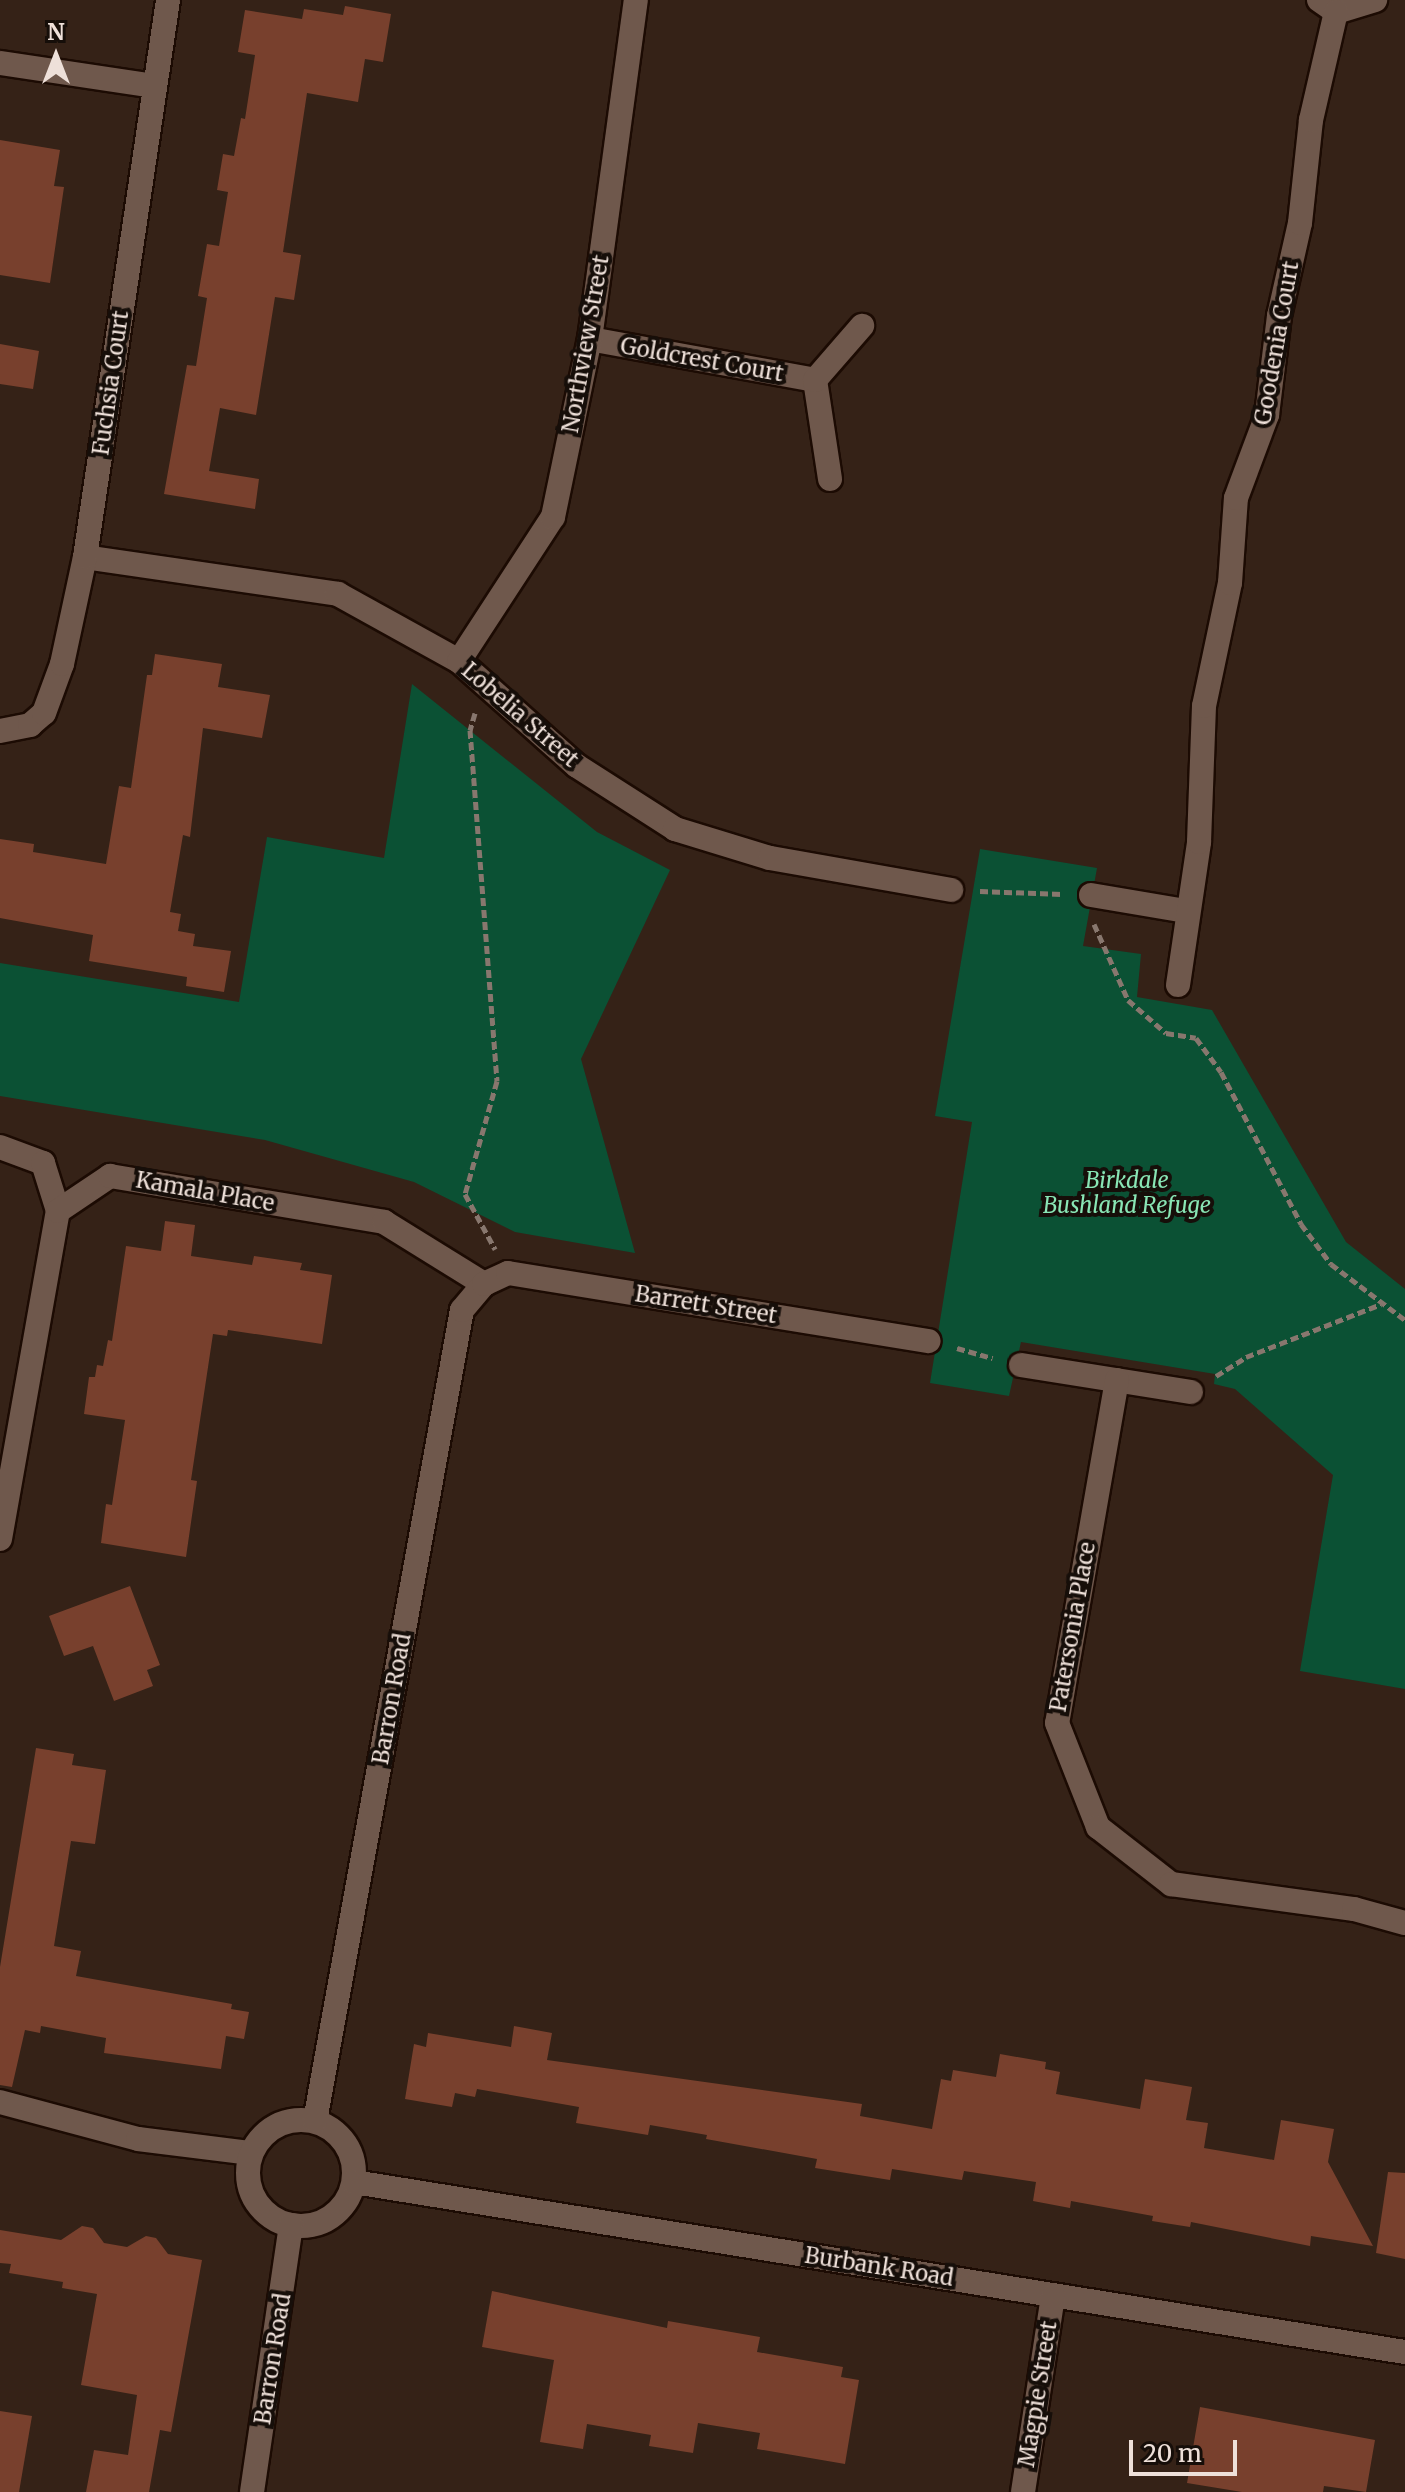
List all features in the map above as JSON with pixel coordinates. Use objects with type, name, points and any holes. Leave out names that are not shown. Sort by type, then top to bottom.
[{"type":"street","name":"Fuchsia Court","points":[[0,731],[30,725],[44,713],[62,664],[85,557],[168,0]]},
{"type":"street","name":"Northview Street","points":[[459,661],[553,517],[590,339],[636,0]]},
{"type":"street","points":[[1327,6],[1375,0]]},
{"type":"street","name":"Goodenia Court","points":[[1178,985],[1186,911],[1199,842],[1204,706],[1230,583],[1236,498],[1267,415],[1279,316],[1300,223],[1327,6]]},
{"type":"street","points":[[0,63],[153,86]]},
{"type":"street","name":"Goldcrest Court","points":[[830,479],[815,380],[862,326]]},
{"type":"street","name":"Goldcrest Court","points":[[590,339],[815,380]]},
{"type":"street","name":"Lobelia Street","points":[[85,557],[338,594],[459,661],[577,766],[675,829],[770,858],[951,890]]},
{"type":"street","points":[[1091,895],[1186,911]]},
{"type":"street","points":[[0,1147],[43,1163],[58,1211],[0,1539]]},
{"type":"street","name":"Kamala Place","points":[[58,1211],[110,1176],[384,1222],[484,1284]]},
{"type":"street","points":[[484,1284],[508,1273]]},
{"type":"street","name":"Barrett Street","points":[[508,1273],[929,1341]]},
{"type":"street","name":"Barron Road","points":[[315,2121],[462,1310],[484,1284]]},
{"type":"street","points":[[1021,1365],[1191,1392]]},
{"type":"street","name":"Patersonia Place","points":[[1117,1380],[1057,1723],[1098,1827],[1171,1884],[1354,1909],[1405,1923]]},
{"type":"street","points":[[0,2102],[124,2136],[251,2153]]},
{"type":"street","points":[[315,2121],[342,2138],[354,2166],[354,2182],[348,2198],[324,2221],[291,2225],[276,2220],[254,2199],[248,2184],[251,2153],[270,2129],[284,2122],[315,2121]]},
{"type":"street","name":"Burbank Road","points":[[354,2182],[1405,2352]]},
{"type":"street","name":"Barron Road","points":[[252,2492],[291,2225]]},
{"type":"street","name":"Magpie Street","points":[[1023,2492],[1053,2296]]},
{"type":"path","points":[[483,685],[470,730],[497,1081],[465,1194],[508,1273]]},
{"type":"path","points":[[951,890],[1091,895],[1094,928],[1128,1000],[1166,1033],[1196,1038],[1221,1072],[1301,1224],[1331,1264],[1405,1320]]},
{"type":"path","points":[[1191,1392],[1246,1357],[1381,1304]]},
{"type":"path","points":[[929,1341],[1021,1365]]},
{"type":"green space","points":[[412,684],[597,832],[670,870],[581,1059],[635,1253],[515,1232],[414,1182],[265,1140],[0,1096],[0,963],[239,1002],[267,837],[384,858]]},
{"type":"green space","name":"Birkdale Bushland Refuge","points":[[980,849],[1097,868],[1083,946],[1141,954],[1137,997],[1212,1010],[1346,1242],[1405,1289],[1405,1689],[1300,1671],[1333,1475],[1235,1389],[1214,1384],[1215,1374],[1021,1342],[1009,1396],[930,1383],[972,1122],[935,1116]]},
{"type":"building","points":[[345,6],[391,14],[383,62],[365,59],[358,102],[307,93],[283,252],[301,255],[294,300],[275,297],[256,415],[220,408],[209,471],[259,479],[255,509],[164,494],[187,365],[196,366],[207,298],[198,296],[207,244],[219,246],[228,192],[217,190],[223,154],[234,156],[241,118],[245,119],[255,55],[238,52],[245,10],[302,19],[304,9],[343,15]]},
{"type":"building","points":[[0,140],[60,150],[54,186],[64,187],[50,283],[0,275]]},
{"type":"building","points":[[0,344],[39,351],[33,389],[0,384]]},
{"type":"building","points":[[155,654],[222,664],[218,687],[270,695],[262,738],[203,728],[190,837],[183,835],[170,912],[181,914],[178,931],[195,934],[193,946],[231,951],[224,992],[186,986],[187,977],[89,961],[93,935],[0,918],[0,839],[34,844],[33,852],[106,864],[119,786],[131,788],[147,675],[152,675]]},
{"type":"building","points":[[165,1221],[195,1225],[191,1256],[252,1265],[254,1256],[302,1263],[300,1270],[332,1275],[322,1344],[228,1330],[227,1336],[213,1334],[191,1480],[197,1481],[186,1557],[101,1543],[106,1504],[112,1505],[125,1420],[84,1414],[89,1377],[95,1377],[97,1365],[103,1366],[108,1340],[112,1341],[126,1246],[161,1251]]},
{"type":"building","points":[[130,1586],[160,1665],[147,1670],[153,1686],[114,1701],[93,1646],[64,1656],[49,1616]]},
{"type":"building","points":[[36,1748],[74,1754],[72,1765],[106,1770],[95,1844],[71,1841],[54,1946],[81,1951],[76,1976],[232,2004],[231,2009],[249,2012],[244,2039],[226,2036],[221,2069],[104,2053],[106,2038],[41,2026],[40,2033],[25,2030],[12,2087],[0,2085],[0,1967]]},
{"type":"building","points":[[514,2026],[552,2033],[547,2060],[862,2104],[860,2116],[932,2129],[941,2079],[951,2081],[953,2070],[996,2077],[1000,2054],[1046,2062],[1045,2069],[1060,2072],[1056,2094],[1140,2109],[1145,2079],[1192,2087],[1186,2120],[1208,2123],[1204,2148],[1274,2160],[1281,2120],[1334,2129],[1328,2162],[1373,2246],[1311,2236],[1310,2246],[1191,2222],[1190,2227],[1152,2221],[1153,2216],[1071,2201],[1070,2208],[1033,2201],[1036,2182],[964,2171],[962,2180],[892,2169],[890,2180],[815,2168],[817,2159],[706,2139],[707,2135],[650,2125],[648,2135],[576,2123],[579,2107],[477,2089],[475,2097],[455,2093],[452,2107],[405,2099],[414,2044],[426,2047],[428,2033],[511,2047]]},
{"type":"building","points":[[1388,2172],[1405,2173],[1405,2259],[1376,2253]]},
{"type":"building","points":[[82,2226],[93,2228],[104,2243],[127,2247],[146,2236],[156,2238],[168,2254],[202,2260],[171,2432],[160,2430],[149,2492],[86,2492],[94,2450],[128,2455],[137,2395],[81,2385],[97,2294],[62,2288],[63,2282],[9,2273],[11,2264],[0,2263],[0,2230],[61,2240]]},
{"type":"building","points":[[492,2291],[667,2328],[668,2321],[760,2337],[757,2352],[843,2367],[841,2377],[859,2380],[845,2464],[757,2449],[760,2433],[698,2423],[693,2453],[649,2446],[651,2435],[587,2424],[583,2449],[540,2442],[554,2360],[482,2347]]},
{"type":"building","points":[[1200,2407],[1375,2440],[1366,2492],[1324,2486],[1323,2492],[1242,2492],[1187,2483]]},
{"type":"building","points":[[0,2411],[32,2416],[19,2492],[0,2492]]}]
